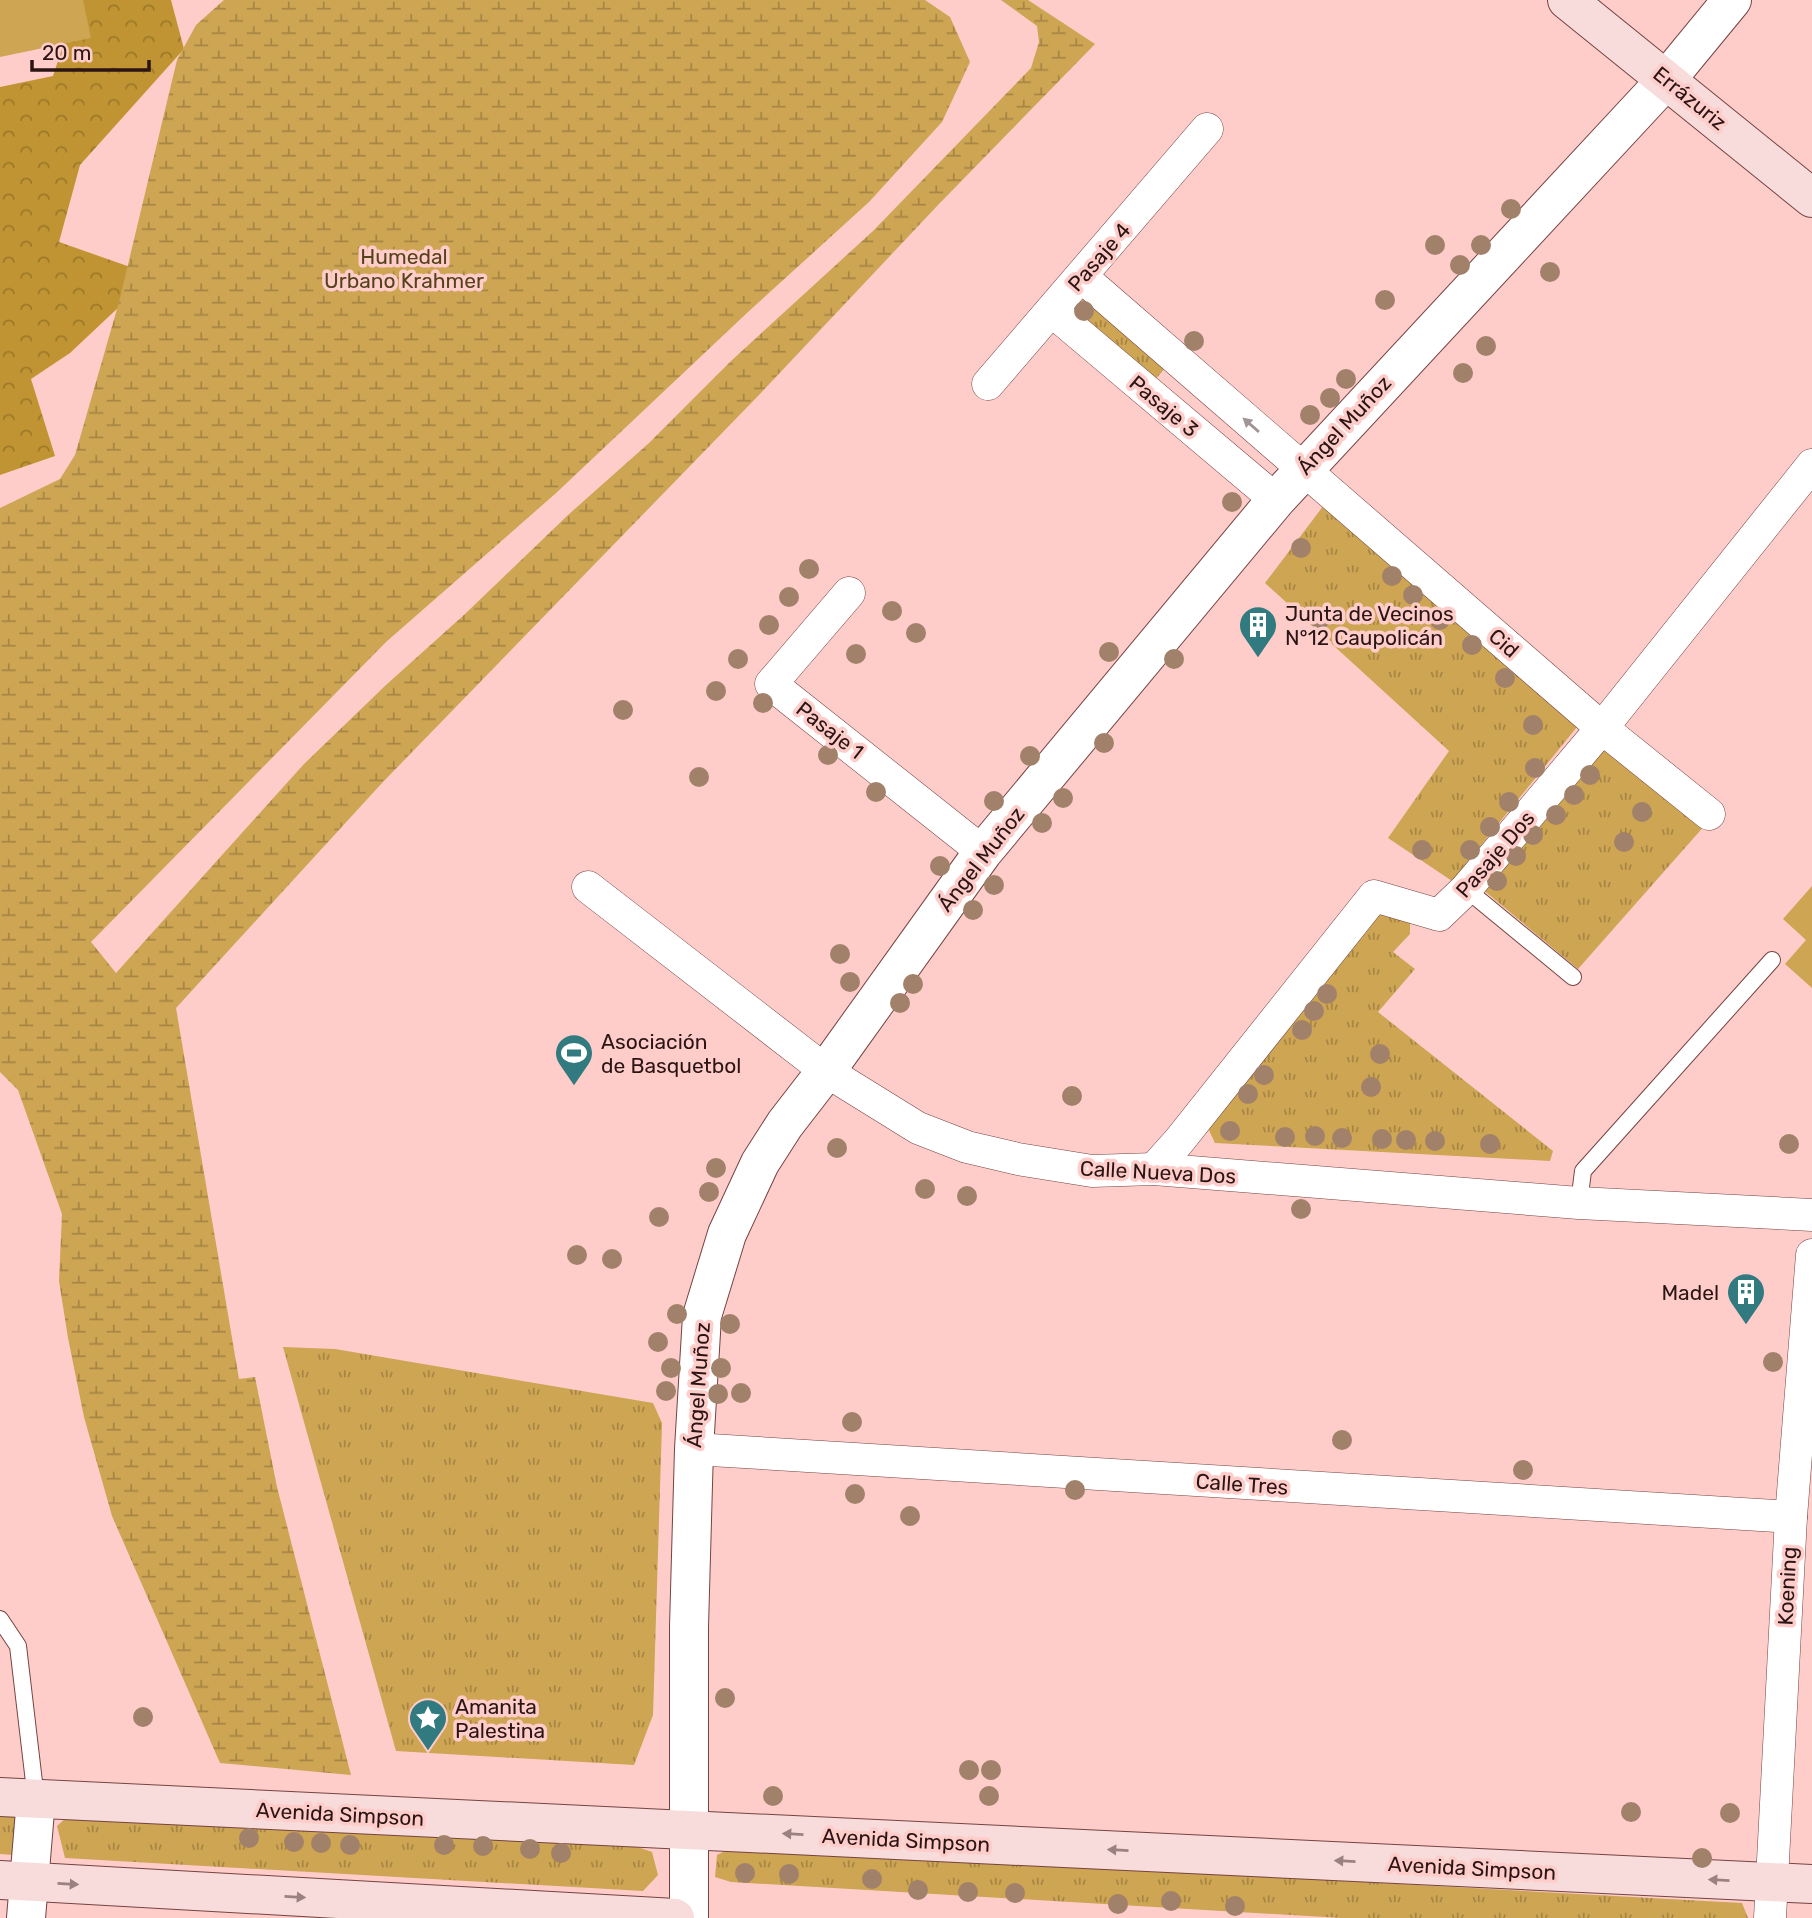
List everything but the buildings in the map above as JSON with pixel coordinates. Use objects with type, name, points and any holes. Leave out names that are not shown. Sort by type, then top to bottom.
[{"type":"main road","name":"Errázuriz","points":[[1567,0],[1812,198]]},
{"type":"main road","name":"Avenida Simpson","points":[[18,1798],[687,1829],[1771,1900],[1812,1884]]},
{"type":"main road","points":[[18,1893],[675,1918]]},
{"type":"street","name":"Ángel Muñoz","points":[[689,1918],[689,1627],[694,1449],[702,1316],[727,1234],[760,1163],[785,1124],[983,852],[1276,500],[1667,79],[1732,0]]},
{"type":"street","name":"Pasaje 4","points":[[988,384],[1207,129]]},
{"type":"street","name":"Pasaje 3","points":[[1082,277],[1302,470]]},
{"type":"street","name":"Pasaje 3","points":[[1052,311],[1276,500]]},
{"type":"street","name":"Pasaje Dos","points":[[1154,1169],[1374,896],[1439,915],[1466,889],[1602,728],[1812,465]]},
{"type":"street","name":"Cid","points":[[1302,470],[1602,728],[1709,814]]},
{"type":"street","name":"Pasaje 1","points":[[849,593],[771,684],[983,852]]},
{"type":"street","name":"Calle Nueva Dos","points":[[588,887],[825,1071],[919,1128],[967,1147],[1018,1159],[1092,1171],[1154,1169],[1579,1203],[1812,1215]]},
{"type":"street","name":"Koening","points":[[1771,1900],[1790,1517],[1812,1255]]},
{"type":"street","name":"Calle Tres","points":[[694,1449],[1790,1517]]},
{"type":"street","points":[[18,1798],[18,1893]]},
{"type":"lane","points":[[1466,889],[1573,977]]},
{"type":"lane","points":[[1579,1203],[1583,1171],[1772,960]]},
{"type":"lane","points":[[0,1619],[18,1647],[18,1798]]},
{"type":"green space","points":[[0,0],[83,0],[91,38],[0,57]]},
{"type":"green space","points":[[78,0],[171,0],[184,49],[80,165],[59,242],[153,275],[70,353],[31,379],[55,456],[0,475],[0,87],[53,76]]},
{"type":"green space","name":"Humedal Urbano Krahmer","points":[[224,0],[925,0],[950,17],[970,62],[942,122],[869,202],[555,494],[386,642],[91,942],[116,973],[304,764],[568,515],[649,443],[731,361],[873,231],[1031,68],[1039,42],[1037,26],[1001,0],[1028,0],[1095,44],[382,783],[176,1008],[239,1379],[255,1377],[277,1487],[351,1775],[220,1763],[112,1516],[84,1417],[68,1338],[59,1281],[62,1214],[18,1090],[0,1072],[0,508],[60,479],[75,455],[119,302],[177,60],[196,25]]},
{"type":"green space","points":[[1084,298],[1166,367],[1154,381],[1072,312]]},
{"type":"green space","points":[[1324,505],[1581,722],[1452,881],[1388,838],[1449,751],[1265,583]]},
{"type":"green space","points":[[1606,744],[1706,824],[1578,969],[1481,888]]},
{"type":"green space","points":[[1812,886],[1812,988],[1785,964],[1806,940],[1783,919]]},
{"type":"green space","points":[[1388,910],[1410,923],[1410,934],[1393,952],[1415,969],[1378,1012],[1553,1151],[1550,1161],[1215,1143],[1206,1124],[1374,913]]},
{"type":"green space","points":[[283,1347],[335,1349],[653,1403],[662,1423],[653,1715],[634,1765],[396,1751]]},
{"type":"green space","points":[[0,1815],[16,1816],[14,1855],[0,1854]]},
{"type":"green space","points":[[67,1817],[632,1845],[652,1852],[658,1875],[643,1891],[65,1858],[57,1826]]},
{"type":"green space","points":[[733,1847],[1742,1903],[1748,1918],[1342,1918],[731,1882],[715,1877],[717,1855]]},
{"type":"place","name":"Junta de Vecinos N°12 Caupolicán","points":[[1258,659]]},
{"type":"place","name":"Asociación de Basquetbol","points":[[574,1087]]},
{"type":"place","name":"Madel","points":[[1746,1326]]},
{"type":"place","name":"Amanita Palestina","points":[[428,1752]]}]
